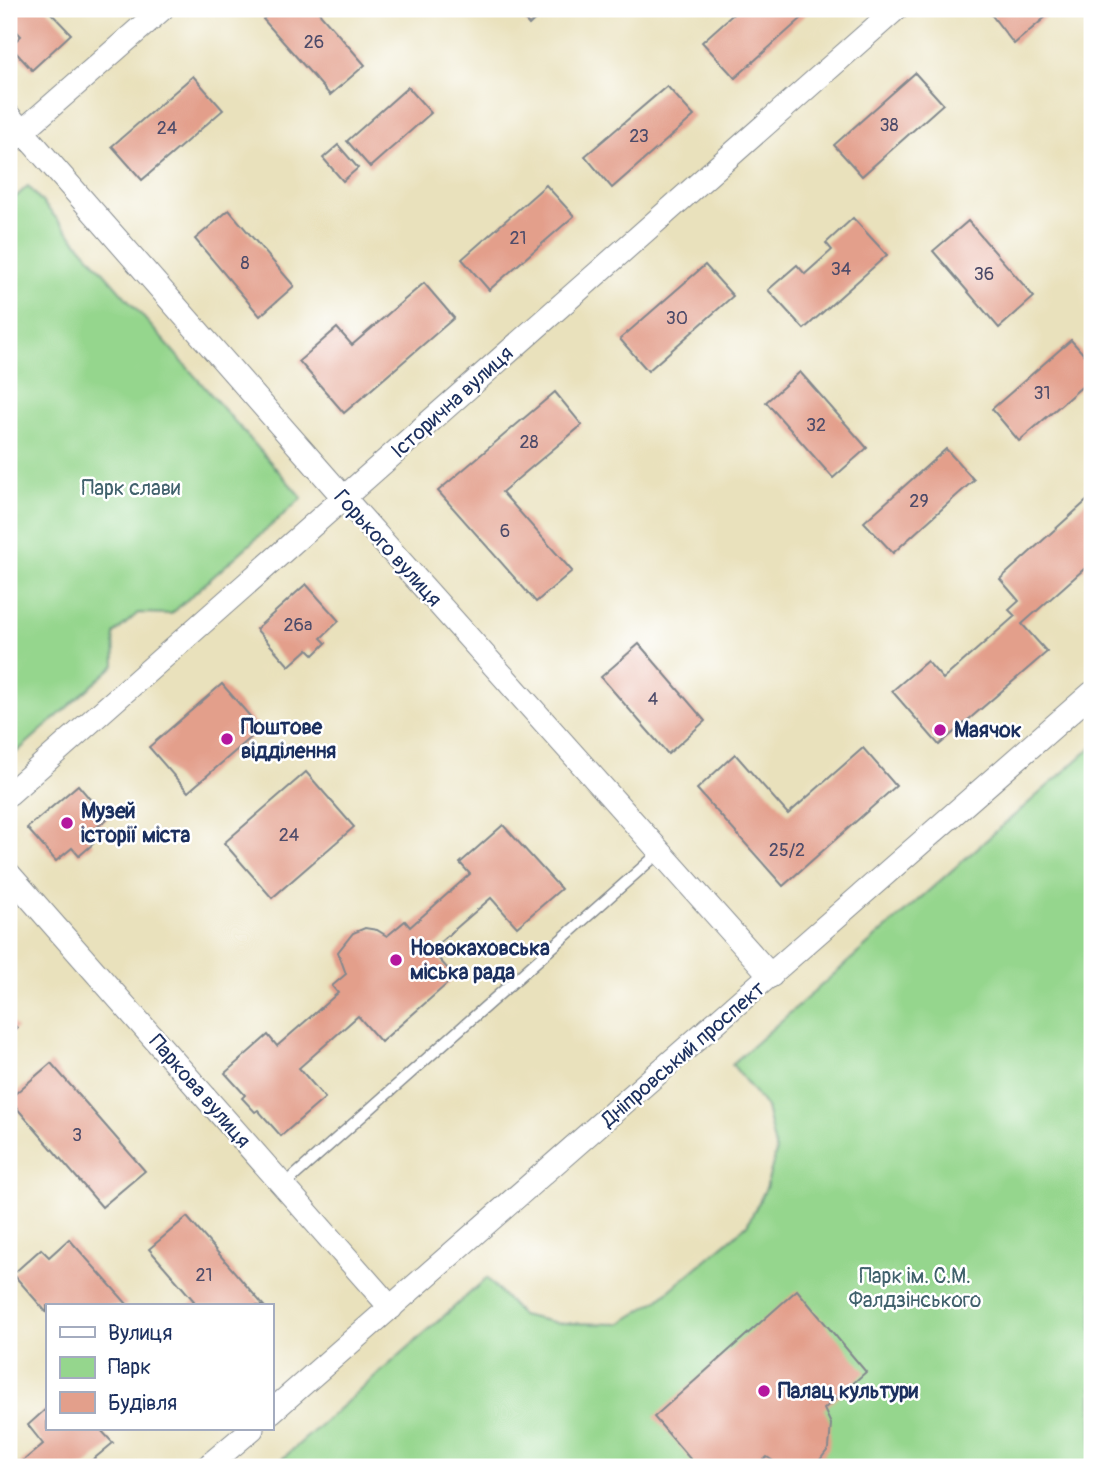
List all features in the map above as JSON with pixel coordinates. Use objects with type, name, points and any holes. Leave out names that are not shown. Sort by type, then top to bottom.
[{"type":"street","points":[[13,130],[162,9]]},
{"type":"street","name":"Історична вулиця","points":[[9,794],[896,9]]},
{"type":"street","name":"Горького вулиця","points":[[13,130],[771,976]]},
{"type":"street","name":"Дніпровський проспект","points":[[273,1410],[1092,693]]},
{"type":"street","name":"Паркова вулиця","points":[[9,874],[391,1308]]},
{"type":"street","points":[[207,1467],[251,1430]]},
{"type":"lane","points":[[283,1185],[660,852]]},
{"type":"green space","name":"Парк слави","points":[[28,186],[302,498],[171,614],[138,613],[114,634],[115,665],[9,759],[9,203]]},
{"type":"green space","name":"Парк ім. С.М. Фалдзінського","points":[[1092,747],[1092,1467],[273,1467],[487,1278],[521,1315],[557,1323],[619,1324],[658,1300],[747,1225],[766,1188],[776,1152],[766,1107],[732,1064]]},
{"type":"building","points":[[9,9],[47,9],[71,34],[32,70],[10,46],[21,36],[9,23]]},
{"type":"building","points":[[275,9],[316,9],[365,65],[330,95],[263,19]]},
{"type":"building","points":[[515,9],[542,9],[544,11],[529,25]]},
{"type":"building","points":[[739,9],[812,9],[735,78],[702,42]]},
{"type":"building","points":[[987,9],[1055,9],[1014,44]]},
{"type":"building","points":[[915,73],[943,104],[862,176],[834,145]]},
{"type":"building","points":[[193,76],[223,110],[142,180],[112,146]]},
{"type":"building","points":[[667,86],[694,116],[612,188],[585,156]]},
{"type":"building","points":[[408,87],[431,113],[370,167],[347,141]]},
{"type":"building","points":[[338,145],[358,168],[343,181],[323,158]]},
{"type":"building","points":[[546,185],[574,216],[489,290],[462,259]]},
{"type":"building","points":[[229,210],[294,286],[260,316],[195,239]]},
{"type":"building","points":[[853,218],[887,255],[804,329],[768,290],[797,265],[805,274],[832,250],[826,243]]},
{"type":"building","points":[[968,221],[1034,297],[999,328],[933,251]]},
{"type":"building","points":[[705,265],[733,296],[648,371],[620,339]]},
{"type":"building","points":[[424,283],[454,318],[344,413],[299,361],[337,328],[352,345]]},
{"type":"building","points":[[1071,340],[1092,364],[1092,378],[1019,441],[992,409]]},
{"type":"building","points":[[800,372],[867,448],[833,478],[766,402]]},
{"type":"building","points":[[555,392],[582,425],[502,492],[572,571],[536,602],[438,491]]},
{"type":"building","points":[[946,449],[974,480],[893,553],[864,522]]},
{"type":"building","points":[[1092,496],[1092,562],[1022,624],[1047,652],[939,745],[892,691],[927,661],[943,679],[1015,616],[1009,610],[1019,601],[1000,579]]},
{"type":"building","points":[[306,584],[339,621],[321,638],[326,643],[314,655],[308,649],[289,666],[256,629]]},
{"type":"building","points":[[639,644],[705,721],[668,754],[601,677]]},
{"type":"building","points":[[222,684],[261,729],[188,792],[149,747]]},
{"type":"building","points":[[863,748],[896,786],[783,886],[697,789],[735,754],[788,814]]},
{"type":"building","points":[[306,772],[354,827],[272,898],[224,843]]},
{"type":"building","name":"Музей історії міста","points":[[78,785],[107,819],[86,836],[93,844],[79,856],[72,848],[56,861],[27,828]]},
{"type":"building","points":[[503,825],[561,889],[517,927],[491,898],[431,950],[455,977],[381,1042],[358,1016],[299,1068],[325,1098],[281,1136],[258,1110],[255,1112],[242,1098],[245,1095],[225,1073],[268,1035],[277,1046],[338,993],[332,986],[346,974],[338,952],[353,933],[365,928],[377,930],[387,936],[405,921],[410,927],[470,874],[460,863]]},
{"type":"building","points":[[9,1019],[17,1028],[9,1035]]},
{"type":"building","points":[[51,1063],[145,1171],[102,1207],[9,1099]]},
{"type":"building","points":[[187,1217],[262,1304],[190,1304],[194,1301],[149,1249]]},
{"type":"building","points":[[69,1239],[127,1304],[46,1304],[46,1312],[13,1274],[41,1249],[49,1257]]},
{"type":"building","name":"Палац культури","points":[[797,1290],[866,1372],[824,1409],[831,1424],[829,1448],[819,1461],[808,1467],[782,1467],[767,1457],[755,1467],[697,1467],[654,1417]]},
{"type":"building","points":[[46,1409],[46,1430],[101,1430],[113,1443],[84,1467],[16,1467],[43,1444],[28,1425]]},
{"type":"place","name":"Маячок","points":[[940,730]]},
{"type":"place","name":"Поштове відділення","points":[[227,739]]},
{"type":"place","name":"Музей історії міста","points":[[67,823]]},
{"type":"place","name":"Новокаховська міська рада","points":[[396,960]]},
{"type":"place","name":"Палац культури","points":[[764,1391]]}]
